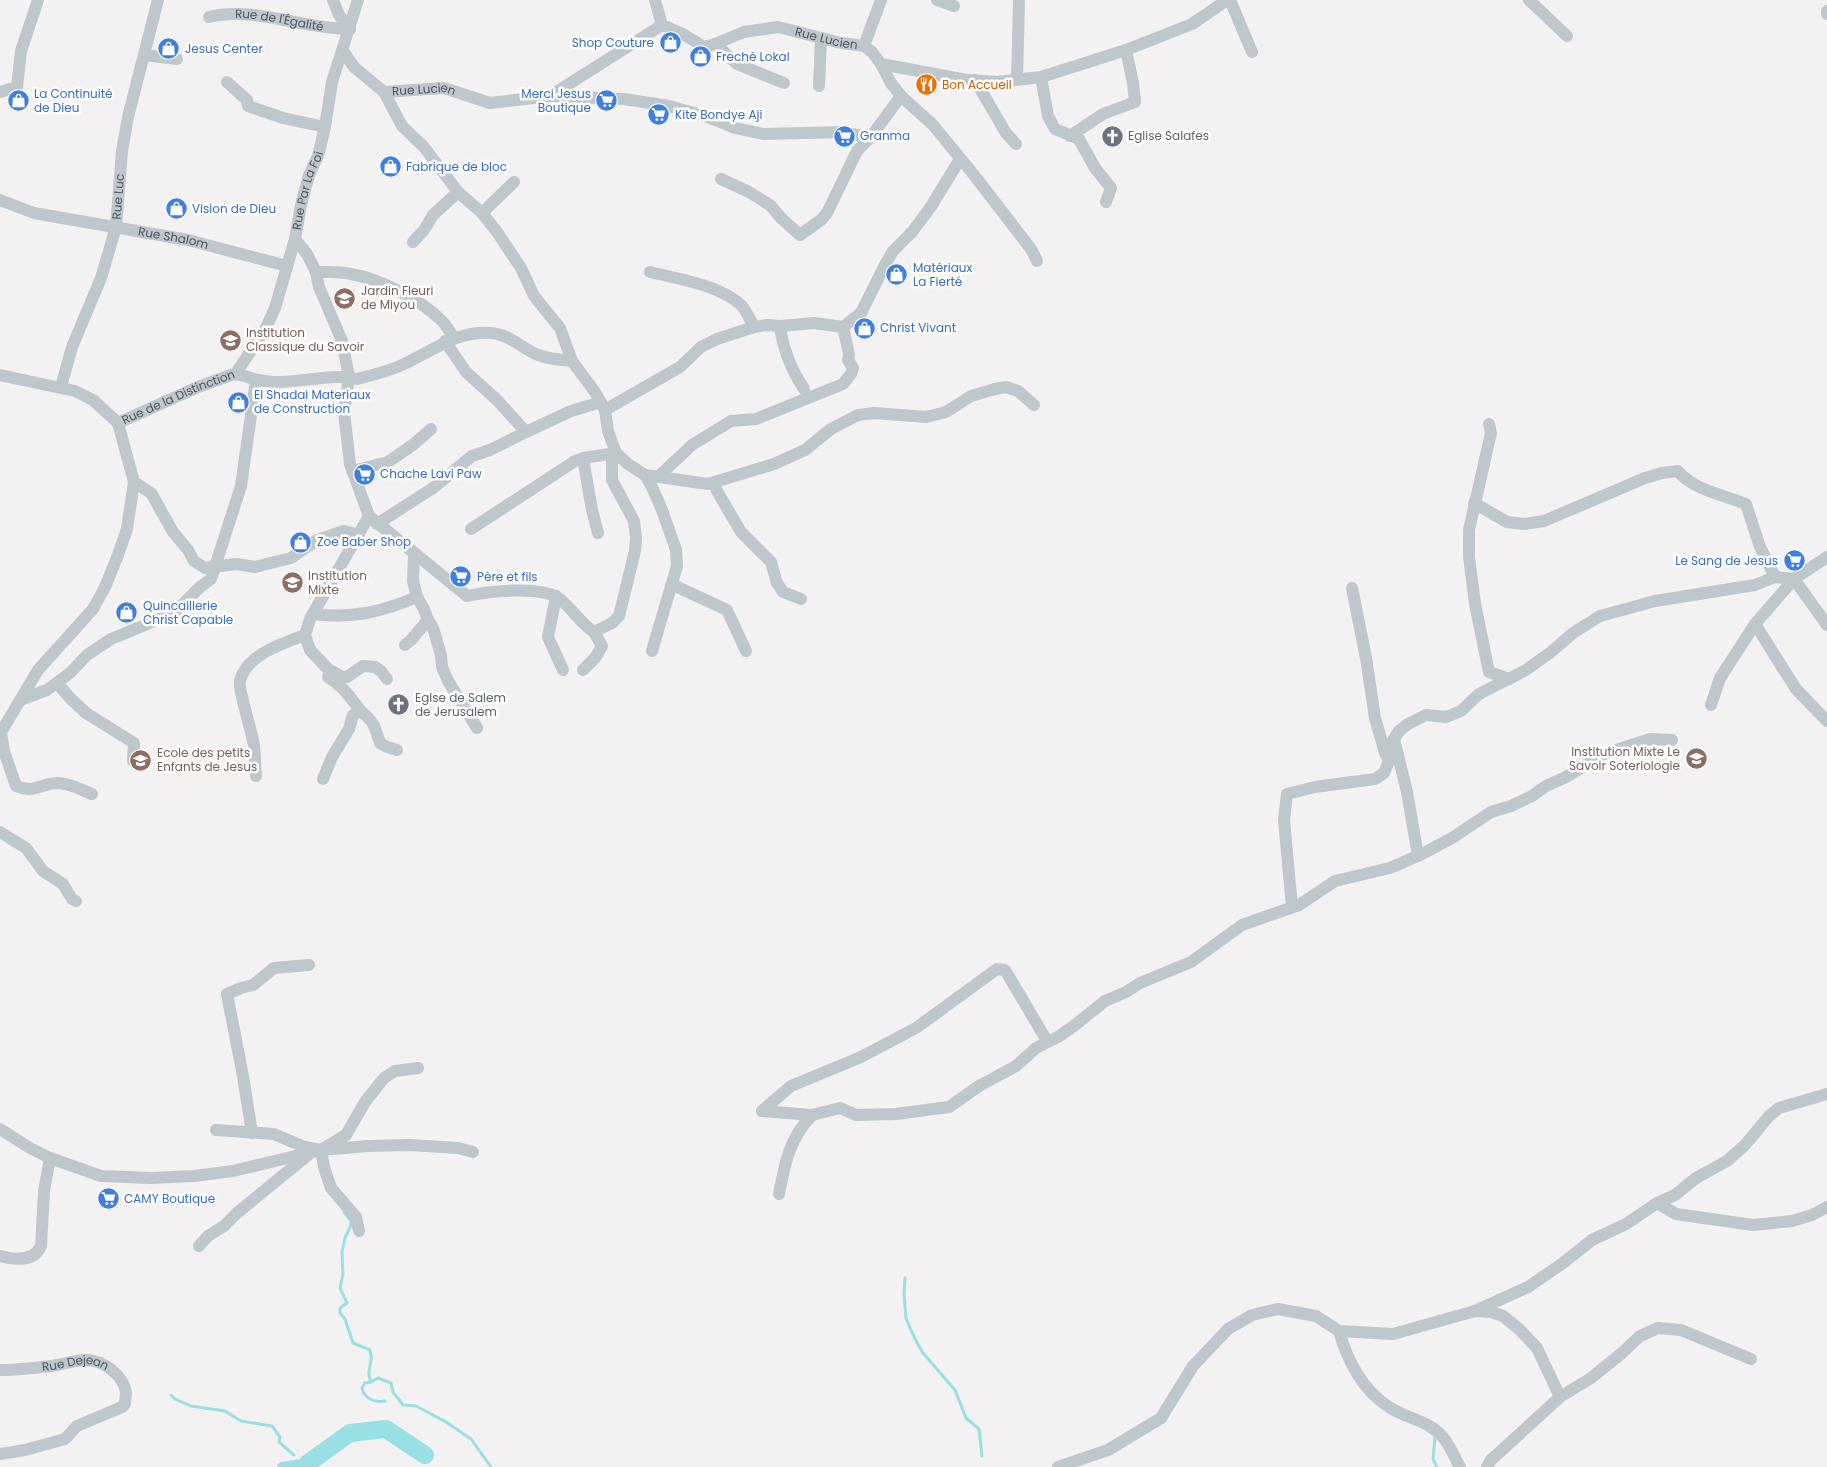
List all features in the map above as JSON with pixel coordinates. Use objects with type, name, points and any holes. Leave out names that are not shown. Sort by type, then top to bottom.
[{"type":"street","points":[[0,92],[17,86],[21,51],[38,0]]},
{"type":"street","name":"Rue Luc","points":[[61,387],[72,347],[101,278],[116,227],[122,151],[158,0]]},
{"type":"street","points":[[334,0],[339,15],[350,29]]},
{"type":"street","name":"Rue Par La Foi","points":[[236,373],[265,330],[275,308],[295,239],[309,175],[318,156],[332,82],[344,51],[358,0]]},
{"type":"street","points":[[864,46],[881,0]]},
{"type":"street","points":[[938,0],[954,6]]},
{"type":"street","points":[[1017,80],[1019,0]]},
{"type":"street","points":[[881,64],[997,82],[1041,77],[1126,50],[1192,24],[1229,0],[1252,52]]},
{"type":"street","points":[[1529,0],[1567,36]]},
{"type":"street","points":[[658,1],[662,25],[683,34],[704,47],[715,44],[737,64],[784,83]]},
{"type":"street","name":"Rue de l'Égalité","points":[[209,17],[229,14],[268,17],[334,29],[350,29]]},
{"type":"street","name":"Rue Lucien","points":[[550,96],[662,25]]},
{"type":"street","name":"Rue Lucien","points":[[715,44],[744,32],[778,27],[841,43],[864,46],[872,52],[881,64],[891,83],[901,96],[933,125],[1031,249],[1037,261]]},
{"type":"street","points":[[819,86],[820,38]]},
{"type":"street","points":[[1070,136],[1103,114],[1135,102],[1126,50]]},
{"type":"street","points":[[344,51],[354,67],[384,92],[402,126],[424,146],[458,192],[482,213],[497,232],[521,268],[534,296],[560,328],[572,361],[603,406],[608,431],[616,453],[628,464],[645,475],[652,487],[676,550],[678,566],[652,651]]},
{"type":"street","points":[[144,55],[177,59]]},
{"type":"street","points":[[1041,77],[1048,116],[1055,129],[1079,139],[1095,168],[1112,188],[1106,202]]},
{"type":"street","points":[[975,80],[1001,126],[1016,144]]},
{"type":"street","points":[[227,82],[247,100],[248,106],[283,118],[325,127]]},
{"type":"street","name":"Rue Lucien","points":[[384,92],[444,88],[490,103],[550,96],[624,100],[669,106],[708,117],[735,128],[763,134],[844,132],[870,138]]},
{"type":"street","points":[[720,179],[749,192],[770,205],[800,235],[821,220],[827,213],[857,151],[870,138],[901,96]]},
{"type":"street","points":[[387,679],[381,671],[374,667],[363,666],[347,677],[342,678],[328,670],[310,650],[305,635],[313,614],[359,535],[373,520],[434,488],[472,456],[490,450],[571,411],[603,406],[680,367],[701,347],[716,339],[754,327],[767,325],[780,326],[814,323],[843,327],[862,313],[886,263],[922,219],[960,159]]},
{"type":"street","points":[[482,213],[514,182]]},
{"type":"street","points":[[413,242],[424,230],[433,215],[458,192]]},
{"type":"street","name":"Rue Shalom","points":[[0,200],[34,213],[188,240],[287,266]]},
{"type":"street","points":[[295,239],[307,254],[316,272],[321,292],[342,341],[349,377],[344,425],[352,471],[373,520],[468,596],[488,591],[506,590],[556,596],[586,627],[594,632],[602,646],[584,670]]},
{"type":"street","points":[[316,272],[350,273],[371,279],[411,298],[441,320],[466,372],[497,400],[526,432]]},
{"type":"street","points":[[650,272],[704,286],[725,294],[742,307],[754,327]]},
{"type":"street","points":[[780,326],[782,343],[791,367],[804,389]]},
{"type":"street","points":[[659,476],[692,445],[731,422],[756,419],[843,384],[853,368],[848,360],[850,354],[843,327]]},
{"type":"street","name":"Rue de la Distinction","points":[[1,733],[38,670],[93,609],[105,587],[127,529],[134,482],[118,424],[198,387],[236,373],[256,380],[276,382],[324,377],[349,377],[356,379],[404,364],[465,334],[501,334],[538,355],[572,361]]},
{"type":"street","points":[[0,375],[75,391],[93,400],[118,424]]},
{"type":"street","points":[[20,700],[47,690],[70,673],[87,655],[105,642],[174,614],[200,587],[211,580],[226,528],[241,486],[256,380]]},
{"type":"street","points":[[645,475],[708,484],[774,464],[805,450],[831,429],[858,415],[874,413],[926,417],[946,412],[971,396],[1006,387],[1018,391],[1034,405]]},
{"type":"street","points":[[1488,424],[1490,433],[1469,530],[1469,557],[1479,628],[1489,672],[1509,679]]},
{"type":"street","points":[[352,471],[388,462],[414,444],[431,429]]},
{"type":"street","points":[[472,529],[583,458],[616,453]]},
{"type":"street","points":[[594,632],[612,623],[619,616],[635,551],[634,521],[612,480],[612,461],[616,453]]},
{"type":"street","points":[[583,458],[598,533]]},
{"type":"street","points":[[1474,502],[1507,522],[1524,524],[1544,521],[1645,478],[1678,471],[1684,478],[1699,486],[1746,504],[1760,548],[1774,577]]},
{"type":"street","points":[[134,482],[151,493],[173,532],[188,550],[194,561],[205,568],[236,564],[255,567],[291,558],[317,540],[332,535],[344,532],[359,535]]},
{"type":"street","points":[[714,482],[717,491],[741,532],[771,562],[777,583],[783,592],[801,599]]},
{"type":"street","points":[[414,554],[413,581],[416,597],[433,628],[441,655],[442,667],[448,681],[477,728]]},
{"type":"street","points":[[1711,705],[1720,678],[1756,624],[1794,579],[1827,557]]},
{"type":"street","points":[[1385,754],[1399,731],[1408,724],[1426,715],[1446,717],[1461,711],[1479,694],[1526,670],[1573,633],[1600,616],[1618,610],[1673,597],[1756,585],[1774,577],[1794,579],[1827,625]]},
{"type":"street","points":[[673,585],[727,610],[746,651]]},
{"type":"street","points":[[1292,907],[1284,820],[1287,794],[1315,787],[1375,780],[1384,773],[1389,761],[1385,754],[1375,718],[1366,658],[1352,588]]},
{"type":"street","points":[[556,596],[548,637],[563,670]]},
{"type":"street","points":[[313,614],[333,616],[371,613],[390,608],[416,597]]},
{"type":"street","points":[[405,645],[428,620]]},
{"type":"street","points":[[1756,624],[1796,689],[1827,721]]},
{"type":"street","points":[[256,776],[254,746],[240,682],[245,671],[255,660],[272,648],[305,635]]},
{"type":"street","points":[[317,657],[321,670],[326,676],[350,695],[360,711],[374,725],[380,743],[397,750]]},
{"type":"street","points":[[57,683],[86,713],[134,742],[132,761]]},
{"type":"street","points":[[323,779],[332,756],[349,729],[353,715],[360,711]]},
{"type":"street","points":[[1,733],[4,751],[16,786],[25,790],[31,790],[56,783],[69,784],[92,794]]},
{"type":"street","points":[[1394,739],[1407,792],[1418,856]]},
{"type":"street","points":[[1047,1041],[1005,970],[997,969],[916,1028],[861,1057],[796,1083],[762,1110],[812,1115],[840,1108],[856,1116],[896,1114],[949,1107],[979,1086],[1016,1066],[1036,1048],[1076,1025],[1104,1001],[1126,992],[1140,983],[1191,962],[1242,925],[1292,907],[1311,898],[1335,881],[1390,868],[1418,856],[1452,838],[1491,812],[1511,806],[1532,796],[1546,786],[1566,777],[1604,754],[1650,739],[1672,740]]},
{"type":"street","points":[[0,832],[26,848],[43,870],[63,884],[72,899],[76,901]]},
{"type":"street","points":[[252,1133],[244,1076],[227,994],[254,985],[274,968],[308,966]]},
{"type":"street","points":[[199,1246],[208,1236],[224,1226],[237,1213],[315,1152],[346,1135],[365,1102],[384,1078],[395,1071],[418,1068]]},
{"type":"street","points":[[1058,1467],[1108,1450],[1161,1418],[1193,1366],[1228,1329],[1252,1314],[1278,1309],[1316,1316],[1339,1331],[1393,1334],[1475,1311],[1528,1286],[1563,1263],[1592,1240],[1626,1224],[1675,1194],[1696,1178],[1727,1161],[1745,1145],[1768,1116],[1779,1108],[1827,1094]]},
{"type":"street","points":[[779,1194],[787,1154],[802,1125],[812,1115]]},
{"type":"street","points":[[0,1129],[50,1158],[101,1176],[152,1178],[194,1176],[233,1171],[315,1152],[368,1146],[409,1145],[458,1148],[473,1152]]},
{"type":"street","points":[[216,1130],[274,1134],[315,1152],[324,1167],[331,1188],[356,1217],[359,1231]]},
{"type":"street","points":[[0,1256],[28,1258],[38,1252],[41,1246],[44,1191],[50,1158]]},
{"type":"street","points":[[1658,1203],[1676,1214],[1753,1225],[1792,1221],[1812,1215],[1827,1207]]},
{"type":"street","points":[[1475,1311],[1491,1312],[1503,1316],[1519,1329],[1537,1348],[1560,1397]]},
{"type":"street","points":[[1487,1467],[1491,1460],[1560,1397],[1591,1378],[1640,1336],[1658,1328],[1681,1330],[1751,1359]]},
{"type":"street","points":[[1339,1331],[1343,1344],[1367,1389],[1389,1407],[1433,1427],[1442,1435],[1460,1467]]},
{"type":"street","name":"Rue Dejean","points":[[0,1370],[44,1367],[86,1360],[104,1364],[111,1369],[126,1391],[125,1404],[116,1411],[98,1416],[77,1426],[65,1439],[32,1449],[0,1454]]},
{"type":"waterway","points":[[344,1212],[351,1221],[351,1225],[345,1238],[342,1252],[343,1274],[340,1288],[347,1303],[340,1308],[340,1313],[345,1319],[353,1343],[370,1350],[369,1373],[371,1382],[378,1378],[391,1383],[393,1392],[403,1405],[416,1406],[446,1422],[471,1439],[491,1467]]},
{"type":"waterway","points":[[905,1278],[906,1318],[914,1337],[923,1353],[955,1390],[966,1418],[979,1429],[982,1456]]},
{"type":"waterway","points":[[371,1382],[365,1383],[362,1388],[365,1395],[373,1400],[385,1401]]},
{"type":"waterway","points":[[171,1395],[175,1399],[191,1406],[225,1411],[241,1421],[272,1426],[280,1437],[279,1442],[294,1455]]},
{"type":"waterway","points":[[308,1463],[350,1433],[386,1429],[425,1455]]},
{"type":"waterway","points":[[1435,1437],[1433,1459],[1437,1467]]},
{"type":"waterway","points":[[306,1467],[308,1463]]},
{"type":"waterway","points":[[282,1467],[308,1463],[310,1467]]},
{"type":"place","name":"Shop Couture","points":[[670,43]]},
{"type":"place","name":"Jesus Center","points":[[169,49]]},
{"type":"place","name":"Frechè Lokal","points":[[700,57]]},
{"type":"place","name":"Bon Accueil","points":[[926,85]]},
{"type":"place","name":"La Continuité de Dieu","points":[[18,101]]},
{"type":"place","name":"Merci Jesus Boutique","points":[[607,101]]},
{"type":"place","name":"Kite Bondye Aji","points":[[659,115]]},
{"type":"place","name":"Granma","points":[[844,136]]},
{"type":"place","name":"Eglise Salafes","points":[[1112,136]]},
{"type":"place","name":"Fabrique de bloc","points":[[390,167]]},
{"type":"place","name":"Vision de Dieu","points":[[176,209]]},
{"type":"place","name":"Matériaux La Fierté","points":[[897,275]]},
{"type":"place","name":"Jardin Fleuri de Miyou","points":[[345,298]]},
{"type":"place","name":"Christ Vivant","points":[[864,328]]},
{"type":"place","name":"Institution Classique du Savoir","points":[[230,340]]},
{"type":"place","name":"El Shadai Materiaux de Construction","points":[[238,402]]},
{"type":"place","name":"Chache Lavi Paw","points":[[364,474]]},
{"type":"place","name":"Zoe Baber Shop","points":[[301,542]]},
{"type":"place","name":"Le Sang de Jesus","points":[[1794,561]]},
{"type":"place","name":"Père et fils","points":[[461,577]]},
{"type":"place","name":"Institution Mixte","points":[[292,583]]},
{"type":"place","name":"Quincaillerie Christ Capable","points":[[127,613]]},
{"type":"place","name":"Eglse de Salem de Jerusalem","points":[[399,705]]},
{"type":"place","name":"Institution Mixte Le Savoir Soteriologie","points":[[1696,759]]},
{"type":"place","name":"Ecole des petits Enfants de Jesus","points":[[141,760]]},
{"type":"place","name":"CAMY Boutique","points":[[108,1199]]}]
